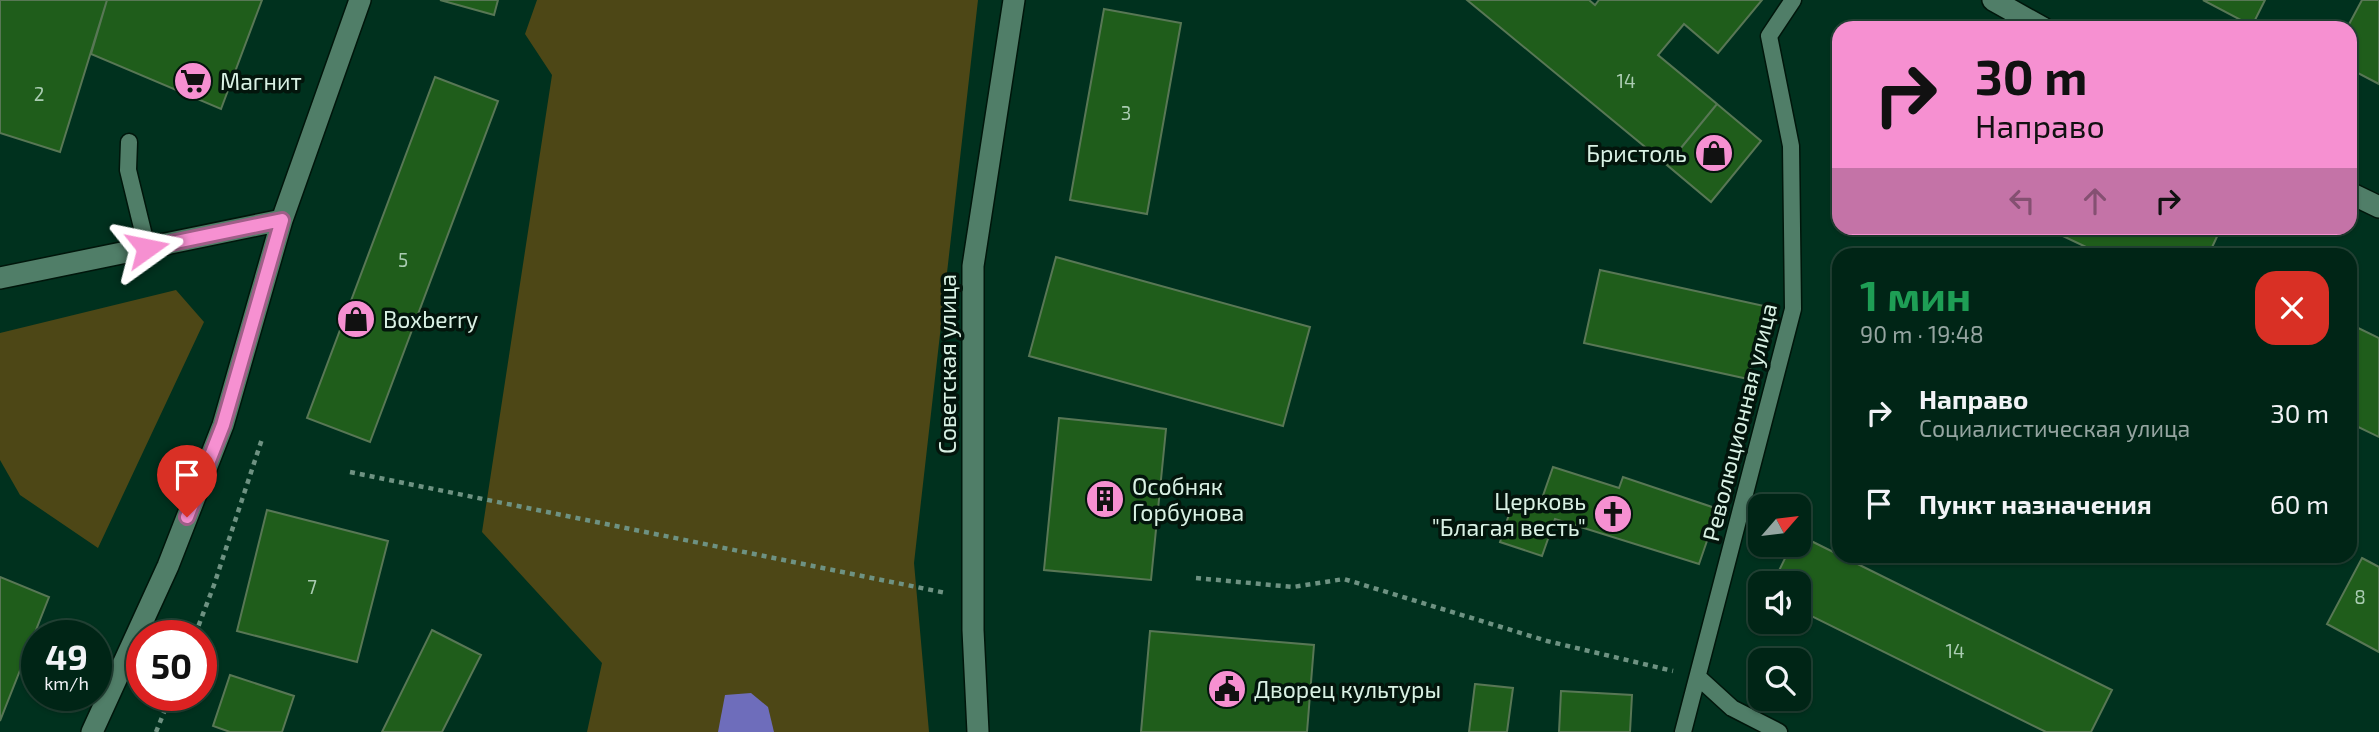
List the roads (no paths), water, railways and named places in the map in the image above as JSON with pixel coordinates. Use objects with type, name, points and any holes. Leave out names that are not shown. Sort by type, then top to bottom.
[{"type":"main road","points":[[92,732],[168,566],[223,425],[282,220],[360,0]]},
{"type":"main road","name":"Советская улица","points":[[978,732],[974,599],[973,266],[1014,0]]},
{"type":"main road","points":[[1993,0],[2030,21]]},
{"type":"main road","points":[[2357,196],[2379,207]]},
{"type":"main road","points":[[0,278],[282,220]]},
{"type":"lane","name":"Революционная улица","points":[[1683,732],[1793,309],[1791,146],[1769,36],[1793,0]]},
{"type":"lane","points":[[128,142],[128,170],[147,248]]},
{"type":"lane","points":[[1698,677],[1732,708],[1779,732]]},
{"type":"place","name":"Магнит","points":[[193,81]]},
{"type":"place","name":"Бристоль","points":[[1714,153]]},
{"type":"place","name":"Boxberry","points":[[356,319]]},
{"type":"place","name":"Особняк Горбунова","points":[[1105,499]]},
{"type":"place","name":"Церковь \"Благая весть\"","points":[[1613,514]]},
{"type":"place","name":"Дворец культуры","points":[[1227,689]]}]
